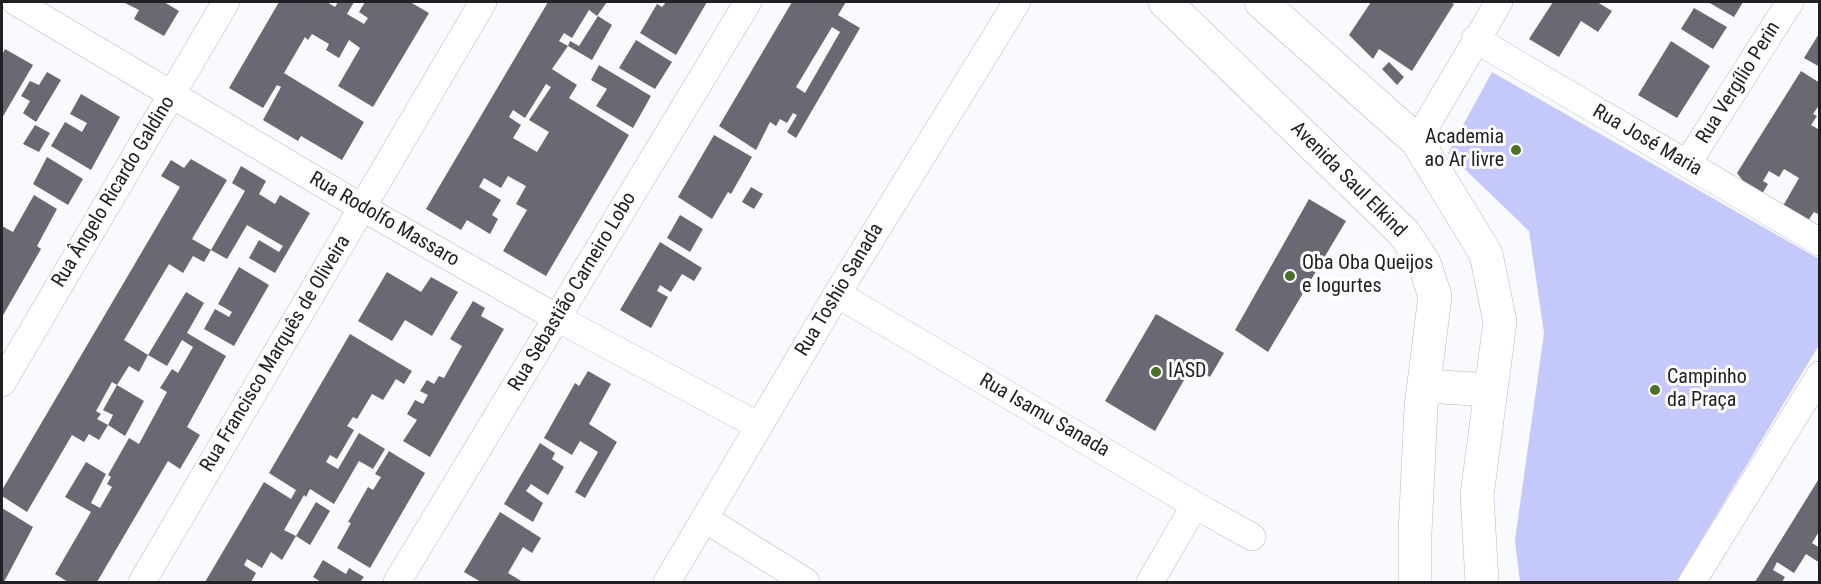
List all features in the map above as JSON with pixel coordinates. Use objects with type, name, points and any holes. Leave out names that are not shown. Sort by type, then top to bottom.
[{"type":"main road","name":"Avenida Saul Elkind","points":[[1165,2],[1404,233],[1424,263],[1435,296],[1421,407],[1415,582]]},
{"type":"main road","points":[[1261,2],[1417,141],[1486,254],[1500,322],[1477,495],[1482,582]]},
{"type":"main road","points":[[1425,386],[1491,390]]},
{"type":"street","name":"Rua Rodolfo Massaro","points":[[16,2],[363,208],[557,318],[759,426]]},
{"type":"street","name":"Rua Ângelo Ricardo Galdino","points":[[2,383],[226,2]]},
{"type":"street","name":"Rua Francisco Marquês de Oliveira","points":[[142,582],[483,2]]},
{"type":"street","name":"Rua Sebastião Carneiro Lobo","points":[[397,582],[748,2]]},
{"type":"street","name":"Rua Toshio Sanada","points":[[667,582],[837,294],[1017,2]]},
{"type":"street","points":[[1417,141],[1498,2]]},
{"type":"street","name":"Rua Vergílio Perin","points":[[1687,164],[1790,2]]},
{"type":"street","name":"Rua José Maria","points":[[1475,39],[1820,242]]},
{"type":"street","name":"Rua Isamu Sanada","points":[[837,294],[1252,537]]},
{"type":"street","points":[[1692,582],[1820,375]]},
{"type":"street","points":[[1150,582],[1195,505]]},
{"type":"street","points":[[705,519],[806,582]]},
{"type":"shaded area","points":[[1492,72],[1819,259],[1819,345],[1676,582],[1520,582],[1515,540],[1544,333],[1529,231],[1448,153]]},
{"type":"building","points":[[123,2],[164,2],[179,11],[164,36],[134,19],[139,10]]},
{"type":"building","points":[[279,2],[327,2],[335,7],[338,2],[354,2],[347,14],[364,24],[368,18],[359,12],[365,2],[410,2],[429,13],[373,107],[338,86],[360,48],[349,40],[339,58],[326,50],[329,44],[312,34],[308,40],[305,37],[284,73],[364,122],[342,160],[301,136],[298,141],[263,120],[281,87],[277,85],[263,108],[229,88]]},
{"type":"building","points":[[548,2],[607,2],[597,16],[589,10],[572,38],[564,33],[559,41],[568,46],[552,69],[577,85],[569,98],[629,135],[546,276],[503,251],[527,210],[516,204],[526,186],[508,176],[501,188],[484,178],[479,187],[501,200],[492,215],[498,219],[490,234],[467,220],[461,230],[426,209]],"holes":[[[546,84],[551,87],[529,120],[549,132],[537,152],[513,138],[521,125],[509,117],[513,110],[525,118]]]},
{"type":"building","points":[[666,2],[707,2],[676,55],[640,33],[657,4],[662,7]]},
{"type":"building","points":[[792,2],[846,2],[838,15],[860,28],[796,138],[787,132],[797,115],[793,113],[787,123],[780,119],[776,126],[770,122],[756,150],[719,126]],"holes":[[[832,27],[840,32],[805,93],[796,87]]]},
{"type":"building","points":[[1371,2],[1449,2],[1454,4],[1412,71],[1379,49],[1373,59],[1349,35]]},
{"type":"building","points":[[1553,2],[1597,2],[1612,11],[1598,32],[1581,21],[1559,57],[1529,39]]},
{"type":"building","points":[[1708,2],[1743,2],[1734,17]]},
{"type":"building","points":[[1694,8],[1727,27],[1713,49],[1681,29]]},
{"type":"building","points":[[598,16],[612,25],[592,60],[568,46],[570,41],[579,46]]},
{"type":"building","points":[[1820,32],[1820,67],[1804,58]]},
{"type":"building","points":[[636,40],[672,62],[655,89],[619,68]]},
{"type":"building","points":[[1671,41],[1710,66],[1677,118],[1638,95]]},
{"type":"building","points":[[5,49],[33,65],[2,118],[2,55]]},
{"type":"building","points":[[1389,62],[1404,77],[1397,85],[1382,69]]},
{"type":"building","points":[[599,65],[651,96],[633,128],[596,106],[607,89],[591,80]]},
{"type":"building","points":[[1801,71],[1820,83],[1820,104],[1813,114],[1817,116],[1811,125],[1820,130],[1820,215],[1814,212],[1807,222],[1783,206],[1799,178],[1784,169],[1779,177],[1769,171],[1763,181],[1768,184],[1762,194],[1743,181],[1737,173]]},
{"type":"building","points":[[47,72],[61,80],[36,122],[23,113],[30,101],[21,96],[30,81],[39,85]]},
{"type":"building","points":[[81,94],[120,117],[91,170],[51,146],[65,122],[82,132],[87,123],[70,114]]},
{"type":"building","points":[[35,125],[50,133],[39,152],[23,144]]},
{"type":"building","points":[[714,135],[752,157],[731,194],[728,192],[712,219],[678,197]]},
{"type":"building","points":[[47,157],[83,179],[68,205],[33,184]]},
{"type":"building","points":[[191,159],[227,180],[192,239],[211,250],[204,262],[193,256],[183,273],[169,264],[124,340],[148,355],[139,372],[129,366],[117,385],[112,382],[96,411],[101,414],[97,419],[108,425],[99,440],[89,434],[84,442],[72,435],[27,512],[2,496],[2,490],[180,187],[161,176],[171,160],[184,168]]},
{"type":"building","points":[[241,166],[266,181],[259,194],[275,204],[280,195],[310,213],[275,273],[249,258],[259,240],[279,252],[283,246],[247,225],[227,259],[211,250],[245,191],[232,183]]},
{"type":"building","points":[[751,187],[763,194],[754,209],[742,202]]},
{"type":"building","points":[[34,195],[57,209],[37,246],[41,249],[2,317],[2,226],[13,232]]},
{"type":"building","name":"Oba Oba Queijos e Iogurtes","points":[[1309,199],[1346,221],[1268,352],[1235,330]]},
{"type":"building","points":[[680,215],[703,229],[690,252],[667,238]]},
{"type":"building","points":[[660,242],[702,268],[694,281],[682,274],[671,292],[660,285],[657,291],[668,297],[651,328],[620,310]]},
{"type":"building","points":[[239,267],[269,285],[234,346],[204,329],[215,309],[229,317],[232,312],[218,304]]},
{"type":"building","points":[[387,272],[421,292],[431,277],[458,292],[432,336],[405,320],[392,341],[358,321]]},
{"type":"building","points":[[186,292],[204,303],[187,333],[226,356],[187,427],[200,435],[180,469],[168,461],[97,582],[68,582],[55,574],[91,512],[65,497],[86,462],[106,474],[91,503],[100,508],[112,487],[107,484],[111,477],[108,475],[129,438],[139,444],[167,392],[160,388],[172,369],[178,373],[193,347],[182,340],[167,366],[148,355]]},
{"type":"building","points":[[473,301],[485,308],[481,316],[504,329],[430,457],[403,441],[417,420],[407,414],[415,400],[423,404],[428,395],[420,391],[427,380],[434,384],[439,376],[444,378],[462,346],[450,339]]},
{"type":"building","name":"IASD","points":[[1156,314],[1224,353],[1210,377],[1192,366],[1155,431],[1105,401]]},
{"type":"building","points":[[350,334],[412,371],[404,384],[396,379],[383,400],[372,394],[357,419],[353,417],[347,426],[354,430],[337,459],[330,455],[326,462],[338,469],[359,433],[385,449],[373,469],[359,461],[334,504],[310,489],[306,497],[304,495],[284,530],[296,536],[282,560],[271,552],[262,568],[247,559],[244,565],[256,573],[251,582],[205,582],[264,482],[291,499],[296,490],[269,473]]},
{"type":"building","points":[[588,371],[611,384],[589,424],[617,442],[585,498],[575,492],[598,452],[580,441],[572,455],[544,438],[575,383],[579,386]]},
{"type":"building","points":[[117,385],[144,401],[125,436],[108,425],[113,415],[103,410]]},
{"type":"building","points":[[540,443],[555,453],[552,459],[564,467],[548,495],[531,484],[526,491],[543,503],[533,522],[504,504]]},
{"type":"building","points":[[389,451],[425,473],[370,568],[337,548],[351,523],[348,522],[368,487],[373,490],[381,477],[375,474]]},
{"type":"building","points":[[1820,477],[1820,530],[1812,543],[1820,548],[1820,563],[1806,554],[1794,573],[1777,562],[1773,570],[1785,577],[1782,582],[1755,582]]},
{"type":"building","points":[[316,502],[330,511],[310,545],[296,536]]},
{"type":"building","points":[[2,508],[33,527],[4,582],[2,582]]},
{"type":"building","points":[[500,512],[541,538],[532,553],[523,547],[508,573],[523,582],[481,582],[464,572]]},
{"type":"building","points":[[323,560],[346,574],[349,568],[364,577],[360,582],[321,582],[313,577]]},
{"type":"place","name":"Academia ao Ar livre","points":[[1516,150]]},
{"type":"place","name":"Oba Oba Queijos e Iogurtes","points":[[1290,276]]},
{"type":"place","name":"IASD","points":[[1156,372]]},
{"type":"place","name":"Campinho da Praça","points":[[1655,390]]}]
